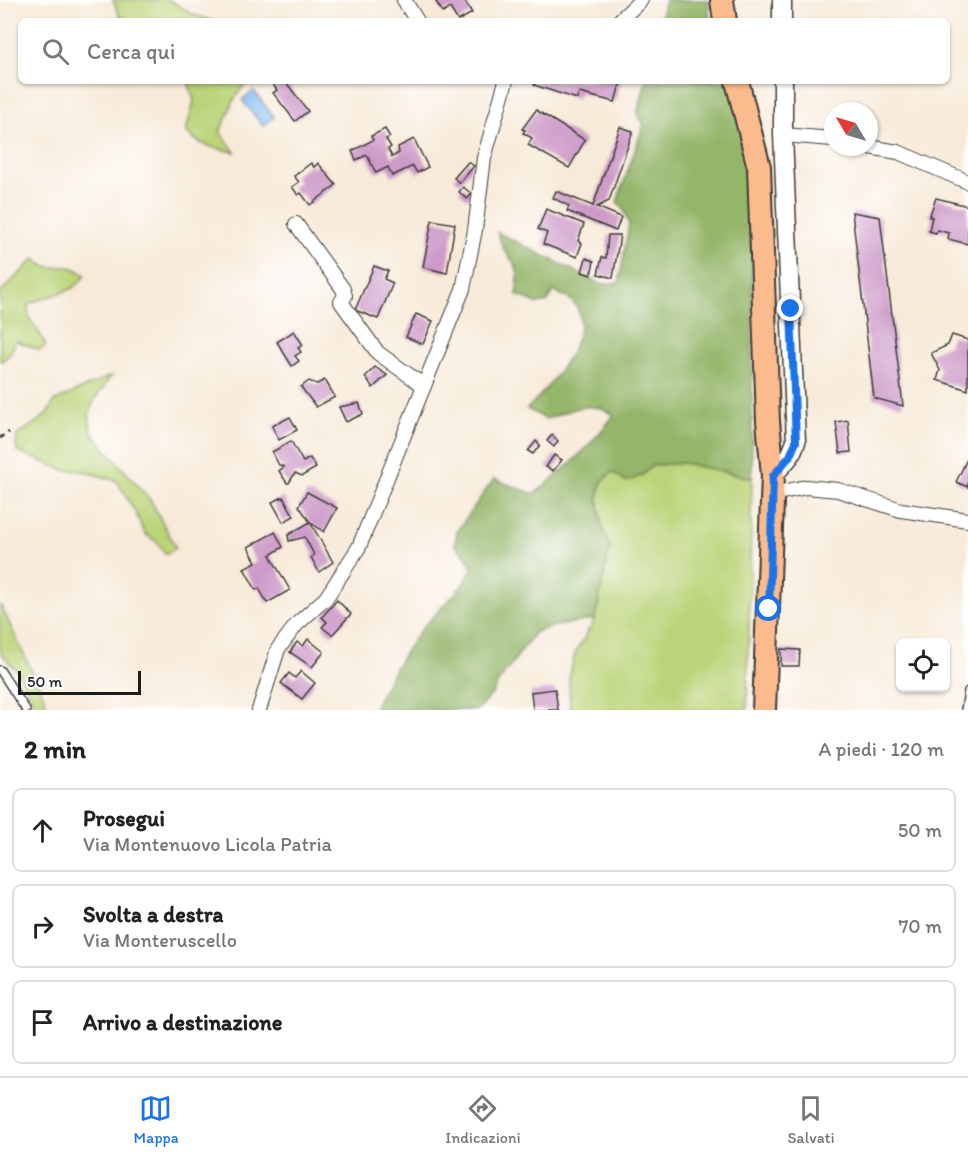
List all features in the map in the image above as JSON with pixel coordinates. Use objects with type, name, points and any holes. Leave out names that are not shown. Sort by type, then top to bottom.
[{"type":"main road","points":[[722,0],[725,18]]},
{"type":"main road","points":[[738,84],[759,166],[768,421],[773,485],[764,710]]},
{"type":"street","points":[[404,0],[415,18]]},
{"type":"street","points":[[622,18],[641,0]]},
{"type":"street","points":[[782,0],[782,18]]},
{"type":"street","points":[[259,710],[278,649],[297,624],[326,598],[359,547],[463,290],[475,230],[484,158],[505,84]]},
{"type":"street","points":[[783,84],[783,135],[796,442],[773,485],[838,490],[901,510],[968,520]]},
{"type":"street","points":[[783,135],[824,138]]},
{"type":"street","points":[[878,149],[898,153],[968,182]]},
{"type":"street","points":[[296,224],[343,289],[345,296],[341,302],[378,353],[424,387]]},
{"type":"street","points":[[768,421],[784,436],[789,435],[796,417]]},
{"type":"lane","points":[[0,670],[26,710]]},
{"type":"lane","points":[[965,710],[968,690]]},
{"type":"path","points":[[0,438],[9,432]]},
{"type":"green space","points":[[113,0],[170,0],[190,13],[204,18],[123,18],[119,15]]},
{"type":"green space","points":[[665,0],[708,0],[710,18],[661,18]]},
{"type":"green space","points":[[189,84],[245,84],[235,98],[220,132],[235,152],[202,144],[186,131],[194,101]]},
{"type":"green space","points":[[645,84],[729,84],[746,143],[752,207],[752,478],[684,463],[653,465],[642,475],[627,482],[612,472],[601,483],[598,498],[602,526],[610,547],[595,619],[535,632],[492,694],[477,710],[373,710],[396,666],[416,636],[456,592],[472,568],[465,555],[455,545],[457,531],[494,479],[534,494],[577,457],[614,415],[596,407],[588,407],[546,419],[527,409],[555,377],[573,349],[580,322],[578,310],[568,298],[553,291],[548,302],[538,304],[517,295],[518,274],[497,232],[600,284],[619,283],[629,224],[622,206],[617,202],[644,124],[637,115]]},
{"type":"green space","points":[[35,258],[46,266],[70,267],[85,275],[80,282],[67,291],[28,305],[31,321],[46,346],[40,350],[16,341],[10,354],[2,361],[0,360],[0,293]]},
{"type":"green space","points":[[112,375],[95,399],[89,414],[91,432],[151,501],[176,548],[166,554],[156,541],[145,534],[117,481],[83,471],[64,470],[18,452],[16,446],[17,435],[44,416],[53,402]]},
{"type":"green space","points":[[684,463],[752,478],[747,710],[570,710],[569,678],[575,654],[595,619],[610,547],[602,527],[598,498],[601,483],[612,472],[642,475],[653,465]]},
{"type":"green space","points":[[0,604],[45,699],[46,710],[38,710],[18,672],[0,652]]},
{"type":"water","points":[[254,91],[274,117],[263,126],[242,100]]},
{"type":"building","points":[[435,0],[464,0],[472,13],[463,18],[456,18],[450,8],[443,13]]},
{"type":"building","points":[[273,84],[287,84],[308,111],[295,121],[273,93],[277,90]]},
{"type":"building","points":[[620,84],[615,102],[579,93],[577,99],[534,85]]},
{"type":"building","points":[[536,110],[585,140],[569,168],[528,145],[532,138],[523,133],[525,130],[522,129]]},
{"type":"building","points":[[620,127],[633,131],[609,201],[597,207],[621,217],[616,231],[567,211],[569,206],[553,198],[556,191],[593,206]]},
{"type":"building","points":[[385,129],[390,137],[386,139],[391,147],[388,149],[392,157],[399,153],[398,147],[414,139],[428,167],[417,173],[413,166],[392,176],[388,167],[376,173],[367,155],[356,160],[352,151],[373,140],[371,136]]},
{"type":"building","points":[[468,162],[474,166],[460,183],[454,178]]},
{"type":"building","points":[[311,163],[314,167],[318,163],[336,185],[310,205],[301,193],[298,195],[292,187],[299,182],[294,176]]},
{"type":"building","points":[[463,187],[472,194],[467,199],[459,192]]},
{"type":"building","points":[[936,198],[968,206],[968,244],[948,239],[949,233],[929,231],[932,217],[929,217]]},
{"type":"building","points":[[546,209],[584,224],[578,241],[582,243],[577,257],[543,244],[547,233],[538,229]]},
{"type":"building","points":[[852,212],[880,217],[903,406],[874,398]]},
{"type":"building","points":[[432,220],[455,224],[447,273],[423,267]]},
{"type":"building","points":[[608,235],[620,235],[613,278],[598,274],[602,257],[606,258]]},
{"type":"building","points":[[586,258],[594,261],[591,275],[582,272]]},
{"type":"building","points":[[374,266],[388,271],[384,279],[393,283],[378,319],[355,310]]},
{"type":"building","points":[[416,314],[433,321],[423,344],[406,337]]},
{"type":"building","points":[[294,331],[303,345],[298,348],[301,352],[295,356],[299,361],[292,366],[277,342]]},
{"type":"building","points":[[952,335],[968,340],[968,390],[937,380],[940,370],[931,353],[948,345]]},
{"type":"building","points":[[375,367],[387,375],[373,388],[365,377]]},
{"type":"building","points":[[325,380],[335,397],[316,407],[301,387],[309,381],[317,384]]},
{"type":"building","points":[[359,403],[363,414],[346,422],[339,407]]},
{"type":"building","points":[[290,417],[297,430],[279,440],[272,426]]},
{"type":"building","points":[[848,420],[851,452],[840,453],[836,422]]},
{"type":"building","points":[[552,435],[558,441],[554,447],[547,441]]},
{"type":"building","points":[[291,441],[303,462],[310,458],[316,468],[302,476],[295,473],[287,483],[279,471],[284,467],[279,465],[272,452]]},
{"type":"building","points":[[536,441],[540,445],[533,454],[528,451]]},
{"type":"building","points":[[554,455],[562,460],[553,471],[546,467]]},
{"type":"building","points":[[968,457],[968,487],[956,482]]},
{"type":"building","points":[[307,492],[337,508],[324,532],[310,522],[299,506]]},
{"type":"building","points":[[283,497],[294,516],[283,522],[272,502]]},
{"type":"building","points":[[310,522],[333,562],[319,572],[311,557],[314,555],[305,537],[289,541],[288,535]]},
{"type":"building","points":[[275,532],[283,547],[270,555],[290,590],[267,603],[259,588],[256,590],[244,568],[256,562],[248,547]]},
{"type":"building","points":[[337,600],[351,614],[332,635],[322,627],[327,622],[322,617]]},
{"type":"building","points":[[308,639],[324,652],[312,667],[290,652],[297,642],[303,646]]},
{"type":"building","points":[[781,649],[800,650],[799,666],[781,666]]},
{"type":"building","points":[[301,671],[315,683],[302,699],[281,683],[289,673],[295,678]]},
{"type":"building","points":[[555,689],[558,710],[533,710],[531,692]]},
{"type":"route","points":[[769,609],[773,476],[790,456],[796,442],[791,309]]}]
